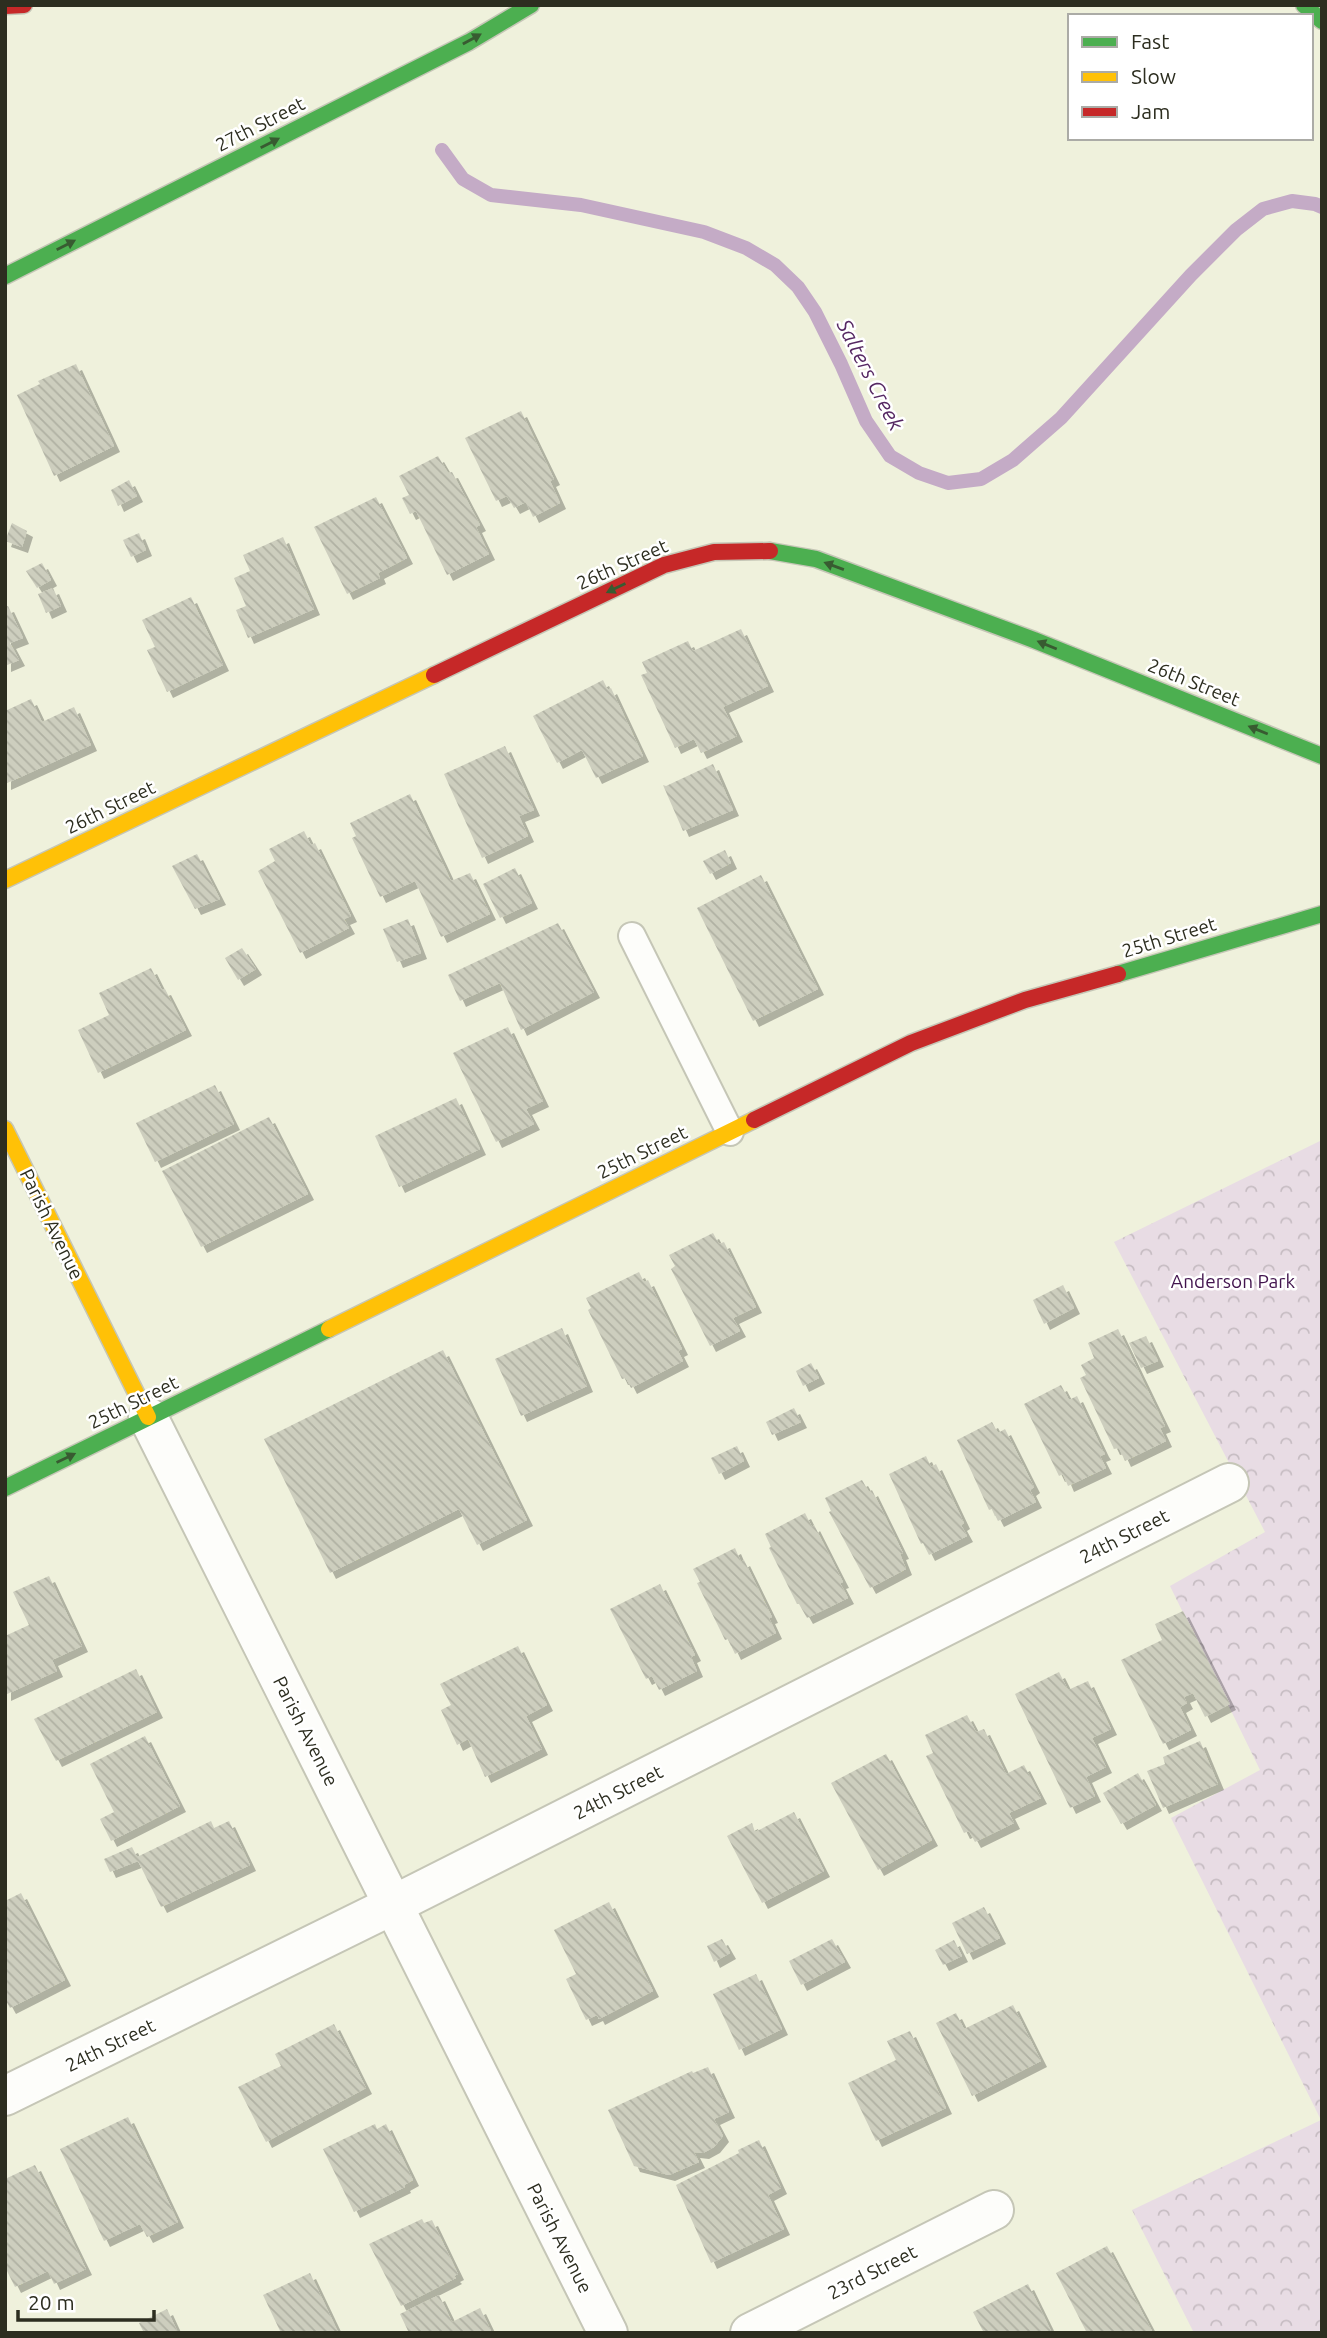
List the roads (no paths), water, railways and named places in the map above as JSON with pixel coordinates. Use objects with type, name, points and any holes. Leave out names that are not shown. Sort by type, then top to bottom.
[{"type":"main road","points":[[5,6],[24,5]]},
{"type":"main road","name":"27th Street","points":[[5,276],[469,42],[531,5]]},
{"type":"main road","points":[[1304,5],[1322,21]]},
{"type":"main road","name":"26th Street","points":[[5,880],[664,565],[714,552],[765,550],[816,559],[1034,640],[1322,756]]},
{"type":"main road","name":"25th Street","points":[[5,1488],[911,1043],[1025,1000],[1322,914]]},
{"type":"main road","name":"Parish Avenue","points":[[5,1129],[148,1417]]},
{"type":"street","name":"Parish Avenue","points":[[148,1417],[608,2333]]},
{"type":"street","name":"24th Street","points":[[5,2096],[393,1905],[1229,1483]]},
{"type":"street","name":"23rd Street","points":[[750,2333],[994,2210]]},
{"type":"lane","points":[[632,936],[730,1132]]},
{"type":"waterway","name":"Salters Creek","points":[[442,150],[463,179],[491,195],[581,205],[704,232],[746,248],[775,265],[798,287],[815,312],[866,421],[890,456],[919,473],[948,483],[981,479],[1013,460],[1061,418],[1191,275],[1236,230],[1263,209],[1292,201],[1322,207]]},
{"type":"park label","name":"Anderson Park","points":[[1233,1281]]}]
